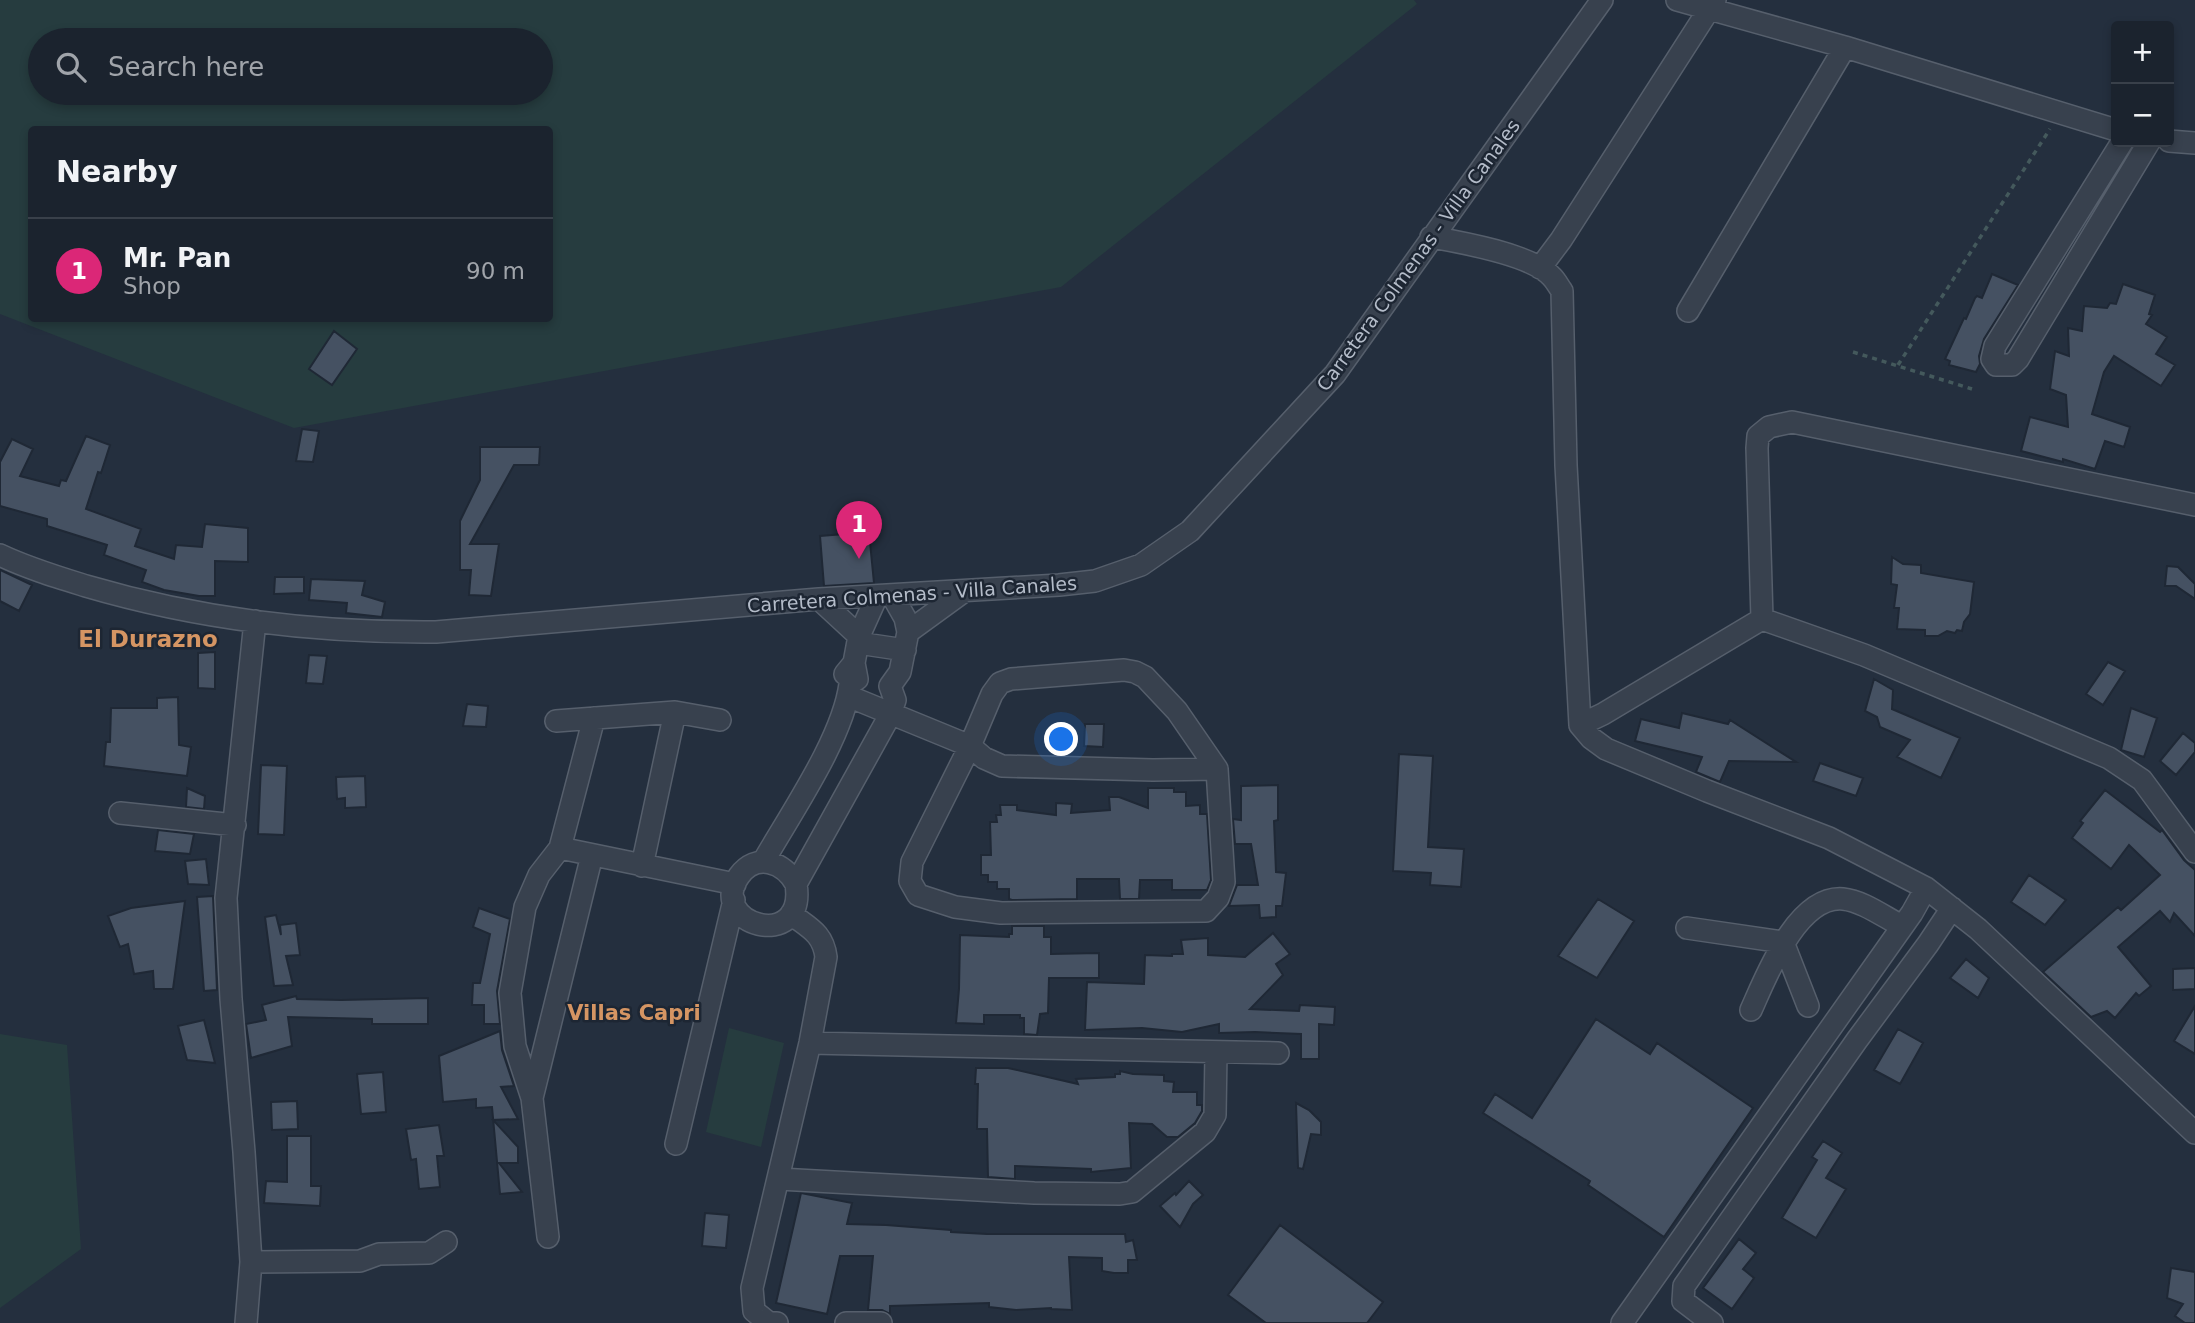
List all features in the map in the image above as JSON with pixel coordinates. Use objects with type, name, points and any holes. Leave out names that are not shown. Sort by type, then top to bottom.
[{"type":"street","points":[[1677,0],[1713,4],[2111,128]]},
{"type":"street","name":"Carretera Colmenas - Villa Canales","points":[[0,555],[53,576],[153,604],[255,621],[320,628],[436,632],[819,599],[1047,587],[1111,577],[1141,565],[1190,531],[1335,374],[1431,237],[1604,1]]},
{"type":"street","points":[[1540,268],[1561,240],[1713,4]]},
{"type":"street","points":[[1688,311],[1845,47]]},
{"type":"street","points":[[2174,142],[2195,144]]},
{"type":"street","points":[[2119,147],[1995,346],[1992,359],[1996,365],[2012,365],[2018,359],[2146,147]]},
{"type":"street","points":[[1431,237],[1482,246],[1540,268],[1552,276],[1562,291],[1566,465],[1580,725],[1591,738],[1606,749],[1829,838],[1926,888],[1978,929],[2195,1133]]},
{"type":"street","points":[[1762,619],[1757,448],[1758,436],[1769,427],[1792,422],[2195,505]]},
{"type":"street","points":[[854,665],[906,641],[963,592]]},
{"type":"street","points":[[763,862],[828,747],[854,665],[885,596],[905,618],[906,641],[900,673],[890,686],[892,708],[796,884]]},
{"type":"street","points":[[819,599],[854,665],[892,708],[970,746],[984,758],[1002,766],[1217,769]]},
{"type":"street","points":[[1580,725],[1762,619]]},
{"type":"street","points":[[1762,619],[1864,655],[2109,758],[2142,780],[2195,852]]},
{"type":"street","points":[[246,1323],[251,1262],[226,898],[255,621]]},
{"type":"street","points":[[1124,670],[1135,672],[1145,677],[1177,711],[1217,769],[1224,881],[1218,898],[1206,911],[1001,914],[955,907],[918,895],[910,881],[912,862],[970,746],[992,694],[1000,683],[1011,679],[1124,670]]},
{"type":"street","points":[[642,866],[675,712]]},
{"type":"street","points":[[556,721],[675,712],[720,720]]},
{"type":"street","points":[[548,1237],[532,1098],[515,1046],[510,993],[525,907],[539,875],[561,848],[594,718]]},
{"type":"street","points":[[120,813],[234,825]]},
{"type":"street","points":[[561,848],[642,866],[734,892]]},
{"type":"street","points":[[532,1098],[592,855]]},
{"type":"street","points":[[676,1144],[734,892],[744,870],[763,862],[784,867],[796,884],[798,894],[791,914],[774,925],[763,926],[752,924],[737,910],[734,892]]},
{"type":"street","points":[[1622,1323],[1926,888]]},
{"type":"street","points":[[1751,1010],[1783,942],[1818,905],[1841,898],[1855,902],[1902,926]]},
{"type":"street","points":[[1712,1323],[1683,1301],[1684,1286],[1952,908]]},
{"type":"street","points":[[777,1323],[769,1323],[754,1311],[752,1288],[810,1043],[826,957],[820,936],[791,914]]},
{"type":"street","points":[[1687,928],[1783,942]]},
{"type":"street","points":[[1783,942],[1808,1006]]},
{"type":"street","points":[[810,1043],[1278,1052]]},
{"type":"street","points":[[779,1179],[1034,1193],[1132,1192],[1205,1132],[1211,1124],[1215,1115],[1216,1052]]},
{"type":"street","points":[[251,1262],[360,1261],[379,1254],[429,1253],[446,1241]]},
{"type":"street","points":[[848,1323],[881,1323]]},
{"type":"path","points":[[1898,365],[2060,112]]},
{"type":"path","points":[[1853,352],[1972,389]]},
{"type":"green space","points":[[0,0],[1414,0],[1417,4],[1061,287],[294,428],[0,314]]},
{"type":"green space","points":[[729,1028],[784,1043],[761,1147],[706,1132]]},
{"type":"green space","points":[[0,1034],[67,1045],[81,1249],[0,1308]]},
{"type":"building","points":[[1992,274],[2018,285],[1984,339],[1976,372],[1949,365],[1950,361],[1945,359],[1964,318],[1966,319],[1975,298],[1982,298]]},
{"type":"building","points":[[2123,284],[2155,295],[2149,314],[2152,315],[2146,324],[2167,337],[2156,354],[2175,365],[2161,386],[2114,356],[2104,372],[2092,414],[2130,427],[2124,447],[2105,441],[2095,469],[2063,459],[2063,462],[2021,451],[2030,417],[2068,427],[2066,395],[2050,389],[2055,351],[2069,356],[2068,328],[2082,331],[2084,306],[2107,308],[2110,303],[2116,304]]},
{"type":"building","points":[[334,331],[357,349],[332,385],[309,369]]},
{"type":"building","points":[[302,429],[319,431],[313,462],[296,461]]},
{"type":"building","points":[[86,436],[110,445],[86,509],[141,529],[135,546],[174,559],[176,545],[202,547],[205,524],[248,528],[248,562],[215,561],[215,596],[164,590],[142,582],[146,570],[104,555],[107,545],[47,526],[47,519],[0,506],[0,462],[12,439],[33,449],[20,476],[59,486],[61,480],[66,481]]},
{"type":"building","points":[[480,447],[540,447],[539,465],[514,465],[470,544],[499,544],[491,596],[469,595],[471,570],[460,570],[460,521],[480,480]]},
{"type":"building","points":[[869,532],[874,583],[824,586],[820,536]]},
{"type":"building","points":[[1892,557],[1903,564],[1921,565],[1921,573],[1974,582],[1970,614],[1962,631],[1925,636],[1925,630],[1897,629],[1899,608],[1894,608],[1897,585],[1891,584]]},
{"type":"building","points":[[2167,566],[2178,567],[2195,584],[2195,599],[2176,586],[2165,586]]},
{"type":"building","points":[[0,570],[32,585],[19,611],[0,601]]},
{"type":"building","points":[[275,577],[304,577],[304,593],[274,594]]},
{"type":"building","points":[[311,579],[365,581],[362,595],[385,602],[382,617],[346,613],[347,603],[309,600]]},
{"type":"building","points":[[215,652],[215,689],[198,688],[198,653]]},
{"type":"building","points":[[309,655],[327,656],[323,684],[306,683]]},
{"type":"building","points":[[2108,662],[2125,671],[2103,705],[2086,694]]},
{"type":"building","points":[[1874,679],[1893,690],[1892,709],[1960,738],[1941,778],[1897,757],[1910,740],[1880,727],[1877,717],[1865,711]]},
{"type":"building","points":[[178,697],[179,745],[191,747],[187,776],[104,766],[106,742],[110,742],[111,708],[157,708],[157,698]]},
{"type":"building","points":[[467,704],[488,706],[486,727],[463,726]]},
{"type":"building","points":[[2131,708],[2157,718],[2144,757],[2121,750]]},
{"type":"building","points":[[1682,713],[1728,724],[1730,720],[1796,762],[1729,761],[1720,782],[1696,772],[1702,757],[1635,741],[1641,719],[1679,728]]},
{"type":"building","points":[[1085,724],[1104,724],[1103,747],[1084,746]]},
{"type":"building","points":[[2183,733],[2195,743],[2195,752],[2176,775],[2160,761]]},
{"type":"building","points":[[1399,754],[1433,756],[1428,847],[1464,849],[1461,887],[1430,885],[1431,873],[1393,871]]},
{"type":"building","points":[[1820,763],[1863,778],[1856,796],[1813,781]]},
{"type":"building","points":[[261,765],[287,766],[284,835],[258,834]]},
{"type":"building","points":[[365,776],[366,807],[345,808],[345,798],[337,799],[336,777]]},
{"type":"building","points":[[1278,785],[1278,820],[1274,821],[1276,872],[1286,873],[1282,906],[1276,906],[1276,917],[1260,918],[1259,905],[1229,906],[1237,885],[1258,885],[1251,844],[1235,844],[1233,819],[1241,820],[1241,786]]},
{"type":"building","points":[[187,788],[205,796],[204,809],[186,807]]},
{"type":"building","points":[[1148,788],[1174,788],[1174,792],[1186,792],[1186,806],[1200,805],[1200,814],[1207,814],[1211,880],[1207,890],[1172,890],[1172,880],[1140,880],[1139,899],[1120,899],[1119,879],[1077,879],[1077,899],[1012,900],[1009,899],[1009,889],[997,889],[997,882],[988,882],[988,875],[981,875],[981,855],[991,855],[990,822],[997,822],[996,815],[1001,815],[1000,805],[1017,805],[1017,810],[1056,815],[1056,803],[1072,804],[1071,813],[1110,810],[1109,797],[1119,797],[1148,808]]},
{"type":"building","points":[[2105,790],[2160,832],[2162,830],[2184,860],[2195,870],[2195,936],[2174,913],[2170,922],[2160,911],[2118,947],[2151,986],[2139,996],[2136,993],[2115,1018],[2107,1011],[2091,1017],[2043,972],[2118,907],[2121,910],[2160,875],[2129,845],[2111,869],[2072,838],[2083,823],[2080,821]]},
{"type":"building","points":[[158,830],[194,834],[190,854],[155,851]]},
{"type":"building","points":[[206,859],[209,885],[188,884],[185,861]]},
{"type":"building","points":[[2029,875],[2066,900],[2045,925],[2011,902]]},
{"type":"building","points":[[213,896],[217,990],[204,991],[197,897]]},
{"type":"building","points":[[1598,899],[1634,921],[1597,978],[1558,956]]},
{"type":"building","points":[[185,901],[173,989],[154,989],[153,971],[134,974],[128,944],[120,947],[108,916],[131,908]]},
{"type":"building","points":[[479,908],[510,919],[497,991],[500,1024],[484,1024],[484,1005],[472,1005],[473,983],[480,983],[490,934],[473,927]]},
{"type":"building","points":[[276,915],[281,935],[280,925],[296,923],[300,955],[286,956],[293,985],[274,986],[265,917]]},
{"type":"building","points":[[1012,926],[1044,926],[1044,937],[1051,937],[1051,954],[1099,953],[1099,978],[1049,978],[1048,1013],[1040,1014],[1037,1035],[1024,1034],[1024,1018],[1020,1018],[1020,1015],[984,1015],[984,1024],[956,1023],[960,935],[1009,937],[1009,934],[1012,934]]},
{"type":"building","points":[[1273,933],[1290,954],[1276,964],[1283,975],[1250,1009],[1299,1011],[1300,1005],[1335,1007],[1334,1025],[1319,1024],[1319,1059],[1301,1059],[1301,1034],[1219,1033],[1219,1024],[1182,1032],[1142,1028],[1085,1030],[1087,982],[1144,984],[1145,955],[1183,954],[1181,940],[1208,938],[1208,955],[1245,957]]},
{"type":"building","points":[[1966,959],[1989,978],[1978,998],[1950,978]]},
{"type":"building","points":[[2195,968],[2195,989],[2173,990],[2173,969]]},
{"type":"building","points":[[296,996],[297,999],[341,1000],[428,998],[428,1024],[372,1024],[372,1019],[288,1017],[292,1046],[251,1058],[246,1024],[266,1020],[262,1005]]},
{"type":"building","points":[[2195,1006],[2195,1054],[2174,1041]]},
{"type":"building","points":[[1596,1019],[1650,1054],[1657,1043],[1753,1108],[1664,1237],[1588,1185],[1590,1181],[1483,1113],[1495,1094],[1532,1118]]},
{"type":"building","points":[[204,1020],[215,1063],[187,1060],[178,1026]]},
{"type":"building","points":[[1898,1029],[1923,1043],[1900,1084],[1874,1070]]},
{"type":"building","points":[[500,1031],[502,1050],[514,1086],[501,1087],[518,1119],[493,1120],[492,1107],[476,1108],[476,1099],[443,1102],[439,1056]]},
{"type":"building","points":[[976,1068],[1008,1068],[1078,1084],[1076,1079],[1115,1077],[1120,1071],[1164,1075],[1164,1081],[1174,1082],[1173,1092],[1197,1092],[1197,1105],[1202,1105],[1202,1111],[1195,1123],[1178,1137],[1167,1137],[1152,1124],[1129,1123],[1131,1168],[1091,1172],[1091,1169],[1015,1166],[1015,1179],[988,1177],[987,1129],[977,1129]]},
{"type":"building","points":[[383,1072],[386,1112],[361,1114],[357,1074]]},
{"type":"building","points":[[297,1101],[298,1129],[272,1130],[271,1102]]},
{"type":"building","points":[[1296,1103],[1309,1110],[1321,1122],[1321,1135],[1311,1134],[1303,1169],[1298,1168]]},
{"type":"building","points":[[493,1120],[518,1147],[518,1163],[499,1163],[522,1192],[500,1194]]},
{"type":"building","points":[[439,1125],[444,1156],[437,1156],[440,1187],[419,1189],[416,1159],[411,1160],[406,1129]]},
{"type":"building","points":[[287,1136],[311,1136],[311,1186],[321,1186],[320,1206],[264,1203],[266,1181],[287,1182]]},
{"type":"building","points":[[1823,1141],[1842,1153],[1826,1178],[1846,1189],[1816,1238],[1782,1218],[1817,1160],[1812,1157]]},
{"type":"building","points":[[1189,1181],[1203,1195],[1193,1204],[1180,1227],[1160,1206],[1175,1193],[1176,1195]]},
{"type":"building","points":[[801,1193],[852,1203],[847,1224],[987,1234],[1125,1234],[1126,1242],[1133,1240],[1137,1260],[1128,1260],[1128,1273],[1114,1273],[1102,1271],[1102,1258],[1069,1257],[1072,1310],[1016,1310],[989,1307],[989,1303],[890,1306],[890,1314],[882,1310],[868,1310],[873,1256],[840,1256],[827,1314],[776,1303]]},
{"type":"building","points":[[705,1213],[729,1215],[726,1248],[702,1246]]},
{"type":"building","points":[[1280,1225],[1383,1302],[1367,1323],[1266,1323],[1228,1295]]},
{"type":"building","points":[[1739,1239],[1756,1253],[1743,1269],[1754,1278],[1732,1309],[1703,1288]]},
{"type":"building","points":[[2171,1268],[2195,1272],[2195,1323],[2185,1323],[2175,1316],[2183,1304],[2167,1298]]},
{"type":"place","name":"Mr. Pan","points":[[859,559]]},
{"type":"district","name":"El Durazno","points":[[148,639]]},
{"type":"district","name":"Villas Capri","points":[[634,1013]]}]
